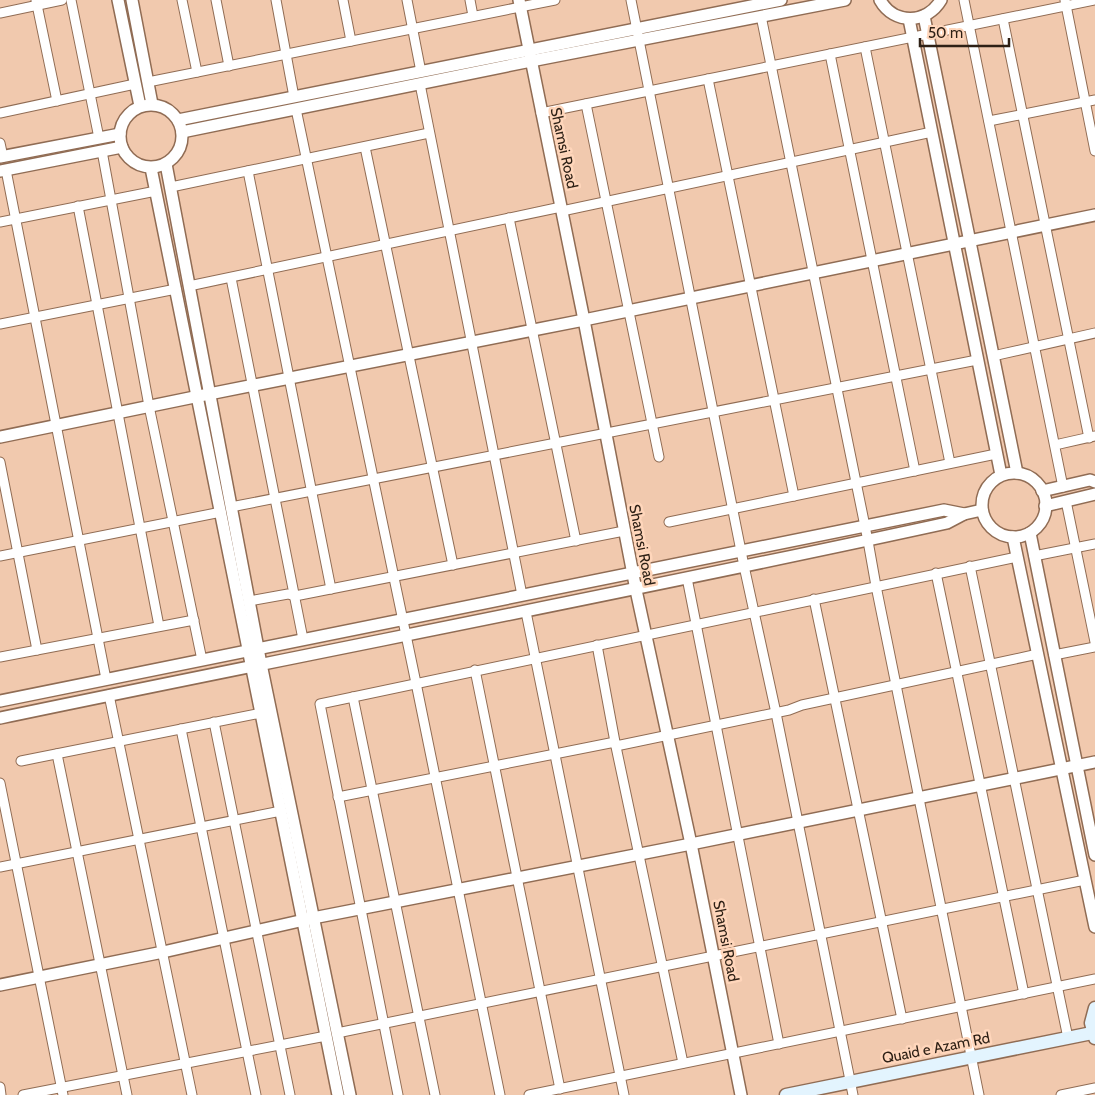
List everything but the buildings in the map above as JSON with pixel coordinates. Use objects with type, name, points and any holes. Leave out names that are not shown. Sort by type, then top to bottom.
[{"type":"main road","points":[[1094,1035],[1091,1023],[1095,1008]]},
{"type":"main road","name":"Quaid e Azam Rd","points":[[786,1095],[1068,1038],[1094,1035]]},
{"type":"street","points":[[0,12],[36,3],[62,0]]},
{"type":"street","points":[[72,0],[99,138]]},
{"type":"street","points":[[118,0],[140,106]]},
{"type":"street","points":[[132,0],[152,104]]},
{"type":"street","points":[[182,0],[197,72]]},
{"type":"street","points":[[216,0],[229,66]]},
{"type":"street","points":[[276,0],[294,97]]},
{"type":"street","points":[[343,0],[351,41]]},
{"type":"street","points":[[407,0],[421,72]]},
{"type":"street","points":[[470,0],[473,16]]},
{"type":"street","points":[[148,82],[413,29],[519,4],[555,0]]},
{"type":"street","points":[[631,0],[753,612],[776,713],[819,935],[853,1095]]},
{"type":"street","points":[[182,132],[420,84],[530,56],[638,34],[763,2],[781,0]]},
{"type":"street","points":[[638,34],[763,16],[845,0]]},
{"type":"street","points":[[880,0],[883,6],[892,13],[909,19],[924,16],[933,10],[941,0]]},
{"type":"street","points":[[964,0],[1063,487]]},
{"type":"street","points":[[542,113],[1004,19],[1065,3],[1095,0]]},
{"type":"street","points":[[763,2],[763,16],[771,66],[979,1095]]},
{"type":"street","points":[[36,3],[56,101]]},
{"type":"street","points":[[1065,3],[1095,151]]},
{"type":"street","name":"Shamsi Road","points":[[519,4],[584,320],[632,573],[691,844],[741,1095]]},
{"type":"street","points":[[924,16],[1017,473]]},
{"type":"street","points":[[909,19],[1001,476]]},
{"type":"street","points":[[1004,19],[1068,339],[1092,437],[1055,445]]},
{"type":"street","points":[[865,47],[950,463]]},
{"type":"street","points":[[830,54],[915,471]]},
{"type":"street","points":[[178,120],[421,72],[530,56]]},
{"type":"street","points":[[708,79],[794,496]]},
{"type":"street","points":[[0,113],[135,84]]},
{"type":"street","points":[[420,84],[428,133],[522,595]]},
{"type":"street","points":[[989,121],[1095,100]]},
{"type":"street","points":[[152,104],[169,110],[178,120],[182,132],[182,143],[178,153],[166,164],[151,168],[141,166],[124,153],[120,134],[121,125],[126,117],[140,106],[152,104]]},
{"type":"street","points":[[586,104],[659,457]]},
{"type":"street","points":[[296,109],[500,1095]]},
{"type":"street","points":[[189,286],[509,218],[606,202],[932,132]]},
{"type":"street","points":[[171,187],[428,133]]},
{"type":"street","points":[[0,144],[1,157],[120,134]]},
{"type":"street","points":[[366,146],[453,565]]},
{"type":"street","points":[[106,679],[16,218],[3,171],[122,147]]},
{"type":"street","points":[[102,151],[149,406],[202,660]]},
{"type":"street","points":[[166,164],[189,286],[203,395]]},
{"type":"street","points":[[151,168],[176,289],[203,395],[332,1034],[350,1095]]},
{"type":"street","points":[[248,171],[331,589]]},
{"type":"street","points":[[0,222],[156,191]]},
{"type":"street","points":[[78,206],[159,626]]},
{"type":"street","points":[[0,438],[252,385],[629,311],[1095,215]]},
{"type":"street","points":[[509,218],[576,541]]},
{"type":"street","points":[[231,278],[303,639]]},
{"type":"street","points":[[0,324],[176,289]]},
{"type":"street","points":[[993,356],[1095,333]]},
{"type":"street","points":[[0,556],[173,522],[275,498],[977,360]]},
{"type":"street","points":[[670,522],[996,454]]},
{"type":"street","points":[[0,462],[37,650]]},
{"type":"street","points":[[1017,473],[1032,479],[1042,491],[1045,506],[1044,514],[1038,525],[1030,532],[1013,537],[996,532],[985,519],[982,510],[985,490],[992,481],[1001,476],[1017,473]]},
{"type":"street","points":[[1042,491],[1090,480],[1095,482]]},
{"type":"street","points":[[1045,506],[1095,494]]},
{"type":"street","points":[[1066,501],[1095,642]]},
{"type":"street","points":[[226,510],[249,601],[253,649]]},
{"type":"street","points":[[0,701],[944,510],[964,514]]},
{"type":"street","points":[[0,718],[256,664],[636,590],[947,524],[964,514],[982,510]]},
{"type":"street","points":[[249,601],[288,594],[295,596],[624,532]]},
{"type":"street","points":[[1030,532],[1095,854]]},
{"type":"street","points":[[1013,537],[1095,927]]},
{"type":"street","points":[[1034,556],[1095,544]]},
{"type":"street","points":[[398,1095],[320,704],[597,644],[1017,557]]},
{"type":"street","points":[[970,566],[1068,1038]]},
{"type":"street","points":[[936,574],[1024,994]]},
{"type":"street","points":[[687,578],[779,1044]]},
{"type":"street","points":[[814,599],[902,1018]]},
{"type":"street","points":[[526,612],[624,1095]]},
{"type":"street","points":[[0,657],[194,620]]},
{"type":"street","points":[[597,644],[615,744],[683,1063]]},
{"type":"street","points":[[1054,655],[1095,646]]},
{"type":"street","points":[[338,797],[554,754],[668,736],[1038,654]]},
{"type":"street","points":[[256,664],[261,713],[281,811],[308,919]]},
{"type":"street","points":[[475,670],[560,1089]]},
{"type":"street","points":[[110,695],[192,1095]]},
{"type":"street","points":[[353,697],[435,1095]]},
{"type":"street","points":[[21,761],[261,713]]},
{"type":"street","points":[[214,722],[290,1095]]},
{"type":"street","points":[[181,729],[256,1095]]},
{"type":"street","points":[[57,754],[127,1095]]},
{"type":"street","points":[[0,985],[162,952],[360,908],[691,844],[1095,762]]},
{"type":"street","points":[[0,783],[62,1091]]},
{"type":"street","points":[[0,867],[281,811]]},
{"type":"street","points":[[23,1095],[62,1091],[185,1063],[1085,880]]},
{"type":"street","points":[[529,1095],[1095,979]]},
{"type":"street","points":[[332,1034],[338,1095]]},
{"type":"street","points":[[0,1087],[2,1095]]},
{"type":"street","points":[[1061,1095],[1095,1088]]}]
